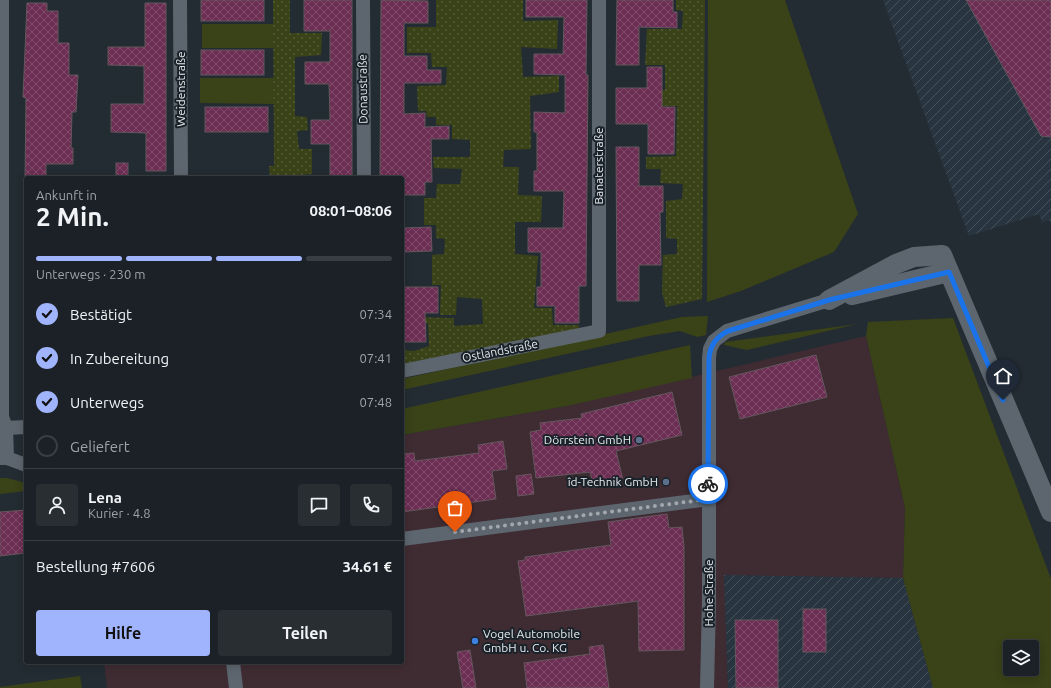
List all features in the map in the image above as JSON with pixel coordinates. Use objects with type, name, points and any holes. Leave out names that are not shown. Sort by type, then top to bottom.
[{"type":"main road","points":[[829,300],[896,264],[914,258],[946,263],[1051,512]]},
{"type":"street","points":[[2,0],[2,417],[6,428],[4,458],[24,464]]},
{"type":"street","name":"Weidenstraße","points":[[180,0],[181,176]]},
{"type":"street","name":"Donaustraße","points":[[363,0],[364,176]]},
{"type":"street","name":"Banaterstraße","points":[[599,0],[599,331]]},
{"type":"street","name":"Hohe Straße","points":[[707,688],[709,353],[714,341],[728,331],[829,300]]},
{"type":"street","name":"Ostlandstraße","points":[[404,371],[599,331]]},
{"type":"street","points":[[6,428],[24,427]]},
{"type":"street","points":[[404,539],[709,499]]},
{"type":"street","points":[[233,664],[236,688]]},
{"type":"shaded area","points":[[883,0],[1051,0],[1051,224],[1049,220],[1042,222],[1039,214],[969,236]]},
{"type":"shaded area","points":[[866,336],[905,508],[903,578],[724,575],[728,688],[107,688],[104,664],[404,664],[404,435],[567,406]]},
{"type":"shaded area","points":[[724,575],[903,578],[933,688],[728,688]]},
{"type":"green space","points":[[273,0],[290,0],[290,33],[322,33],[321,55],[295,57],[295,116],[307,117],[308,130],[297,131],[299,149],[312,149],[312,174],[270,176],[269,166],[274,166]]},
{"type":"green space","points":[[436,0],[523,0],[523,21],[558,20],[557,49],[521,47],[523,77],[559,76],[559,92],[530,96],[531,149],[504,150],[503,167],[519,167],[518,195],[542,196],[541,222],[515,222],[515,254],[538,256],[534,308],[552,308],[553,325],[579,325],[579,329],[404,364],[404,350],[414,351],[429,346],[428,323],[409,324],[410,317],[454,318],[454,326],[483,324],[482,299],[457,297],[456,315],[440,315],[441,285],[432,285],[432,255],[444,254],[445,239],[436,238],[436,225],[424,225],[424,198],[436,198],[437,184],[460,184],[462,169],[434,168],[433,157],[470,157],[470,140],[452,139],[452,125],[436,125],[436,117],[427,117],[426,111],[418,111],[417,86],[446,85],[447,67],[432,67],[431,53],[407,53],[407,27],[436,27]]},
{"type":"green space","points":[[676,0],[705,0],[702,299],[666,307],[662,293],[663,255],[677,254],[677,239],[666,238],[666,201],[682,199],[683,184],[660,183],[661,169],[646,169],[646,157],[676,156],[677,106],[643,106],[642,91],[665,90],[665,65],[645,65],[647,29],[682,29],[683,11],[676,10]]},
{"type":"green space","points":[[708,0],[785,0],[858,214],[834,252],[741,291],[707,302]]},
{"type":"green space","points":[[202,24],[275,24],[275,48],[202,48]]},
{"type":"green space","points":[[200,78],[274,78],[274,104],[200,103]]},
{"type":"green space","points":[[708,316],[706,335],[697,337],[680,331],[649,336],[404,390],[404,379],[682,317]]},
{"type":"green space","points":[[953,318],[1051,579],[1051,688],[933,688],[903,578],[905,508],[866,336],[868,322]]},
{"type":"green space","points":[[857,324],[747,350],[724,345],[725,342]]},
{"type":"green space","points":[[690,345],[692,378],[567,406],[404,435],[404,409]]},
{"type":"green space","points":[[0,478],[7,478],[24,482],[24,491],[0,494]]},
{"type":"green space","points":[[80,676],[82,688],[0,688],[0,687]]},
{"type":"building","points":[[201,0],[264,0],[264,21],[201,21]]},
{"type":"building","points":[[304,0],[352,0],[352,176],[330,176],[330,144],[311,144],[311,120],[330,120],[329,84],[305,84],[305,62],[330,62],[330,31],[304,31]]},
{"type":"building","points":[[381,0],[428,1],[428,23],[404,23],[404,56],[427,56],[427,70],[441,70],[441,83],[404,83],[404,114],[425,113],[425,127],[449,126],[449,139],[431,139],[432,182],[425,182],[425,195],[404,195],[404,176],[380,176]]},
{"type":"building","points":[[526,0],[587,0],[586,75],[588,75],[586,286],[579,286],[579,323],[555,323],[555,306],[537,306],[537,287],[541,287],[541,252],[528,252],[528,228],[563,228],[564,191],[534,191],[534,171],[537,171],[537,132],[534,132],[534,112],[565,113],[565,75],[534,74],[534,54],[563,54],[564,17],[526,17]]},
{"type":"building","points":[[617,0],[673,0],[673,12],[677,12],[677,28],[639,27],[639,65],[616,65]]},
{"type":"building","points":[[966,0],[1051,0],[1051,137],[1041,136]]},
{"type":"building","points":[[27,3],[47,3],[47,11],[58,11],[58,43],[69,43],[69,75],[78,75],[76,112],[72,112],[71,148],[73,148],[73,164],[46,164],[46,176],[25,176],[26,98],[23,97]]},
{"type":"building","points":[[145,3],[166,3],[166,171],[146,171],[146,133],[111,132],[111,104],[144,104],[144,66],[108,65],[108,47],[145,47]]},
{"type":"building","points":[[201,50],[264,50],[264,75],[201,75]]},
{"type":"building","points":[[647,67],[662,67],[662,107],[675,107],[674,154],[648,154],[648,124],[616,124],[616,88],[647,88]]},
{"type":"building","points":[[205,107],[268,107],[268,132],[205,132]]},
{"type":"building","points":[[616,147],[639,147],[639,186],[663,186],[663,212],[660,212],[661,265],[639,265],[639,301],[617,301]]},
{"type":"building","points":[[116,163],[128,163],[128,176],[116,176]]},
{"type":"building","points":[[431,227],[432,251],[404,252],[404,228]]},
{"type":"building","points":[[404,287],[438,287],[438,313],[425,313],[426,342],[404,342]]},
{"type":"building","points":[[816,355],[827,397],[740,419],[729,377]]},
{"type":"building","points":[[672,392],[682,435],[616,451],[623,480],[594,487],[590,472],[536,478],[530,432],[541,430],[540,423],[582,418],[581,414]]},
{"type":"building","points":[[503,441],[507,469],[492,471],[496,499],[404,512],[404,454],[414,453],[415,461],[479,453],[478,445]]},
{"type":"building","points":[[531,474],[534,494],[518,496],[516,476]]},
{"type":"building","points":[[24,510],[24,553],[0,556],[0,512]]},
{"type":"building","points":[[667,514],[669,528],[682,527],[684,547],[684,650],[639,651],[638,601],[526,616],[518,561],[525,560],[525,557],[611,545],[608,522]]},
{"type":"building","points":[[803,609],[826,609],[826,652],[803,652]]},
{"type":"building","points":[[735,620],[778,620],[778,688],[736,688]]},
{"type":"building","points":[[603,645],[609,688],[527,688],[524,663],[590,654],[589,647]]},
{"type":"building","points":[[470,650],[476,688],[463,688],[457,652]]},
{"type":"way so far","points":[[455,532],[709,499],[708,484]]},
{"type":"place","name":"Dörrstein GmbH","points":[[639,440]]},
{"type":"place","name":"îd-Technik GmbH","points":[[666,482]]},
{"type":"place","name":"Vogel Automobile GmbH u. Co. KG","points":[[475,641]]},
{"type":"route","points":[[708,484],[709,353],[714,341],[728,331],[829,300],[921,280],[949,272],[1003,400]]}]
